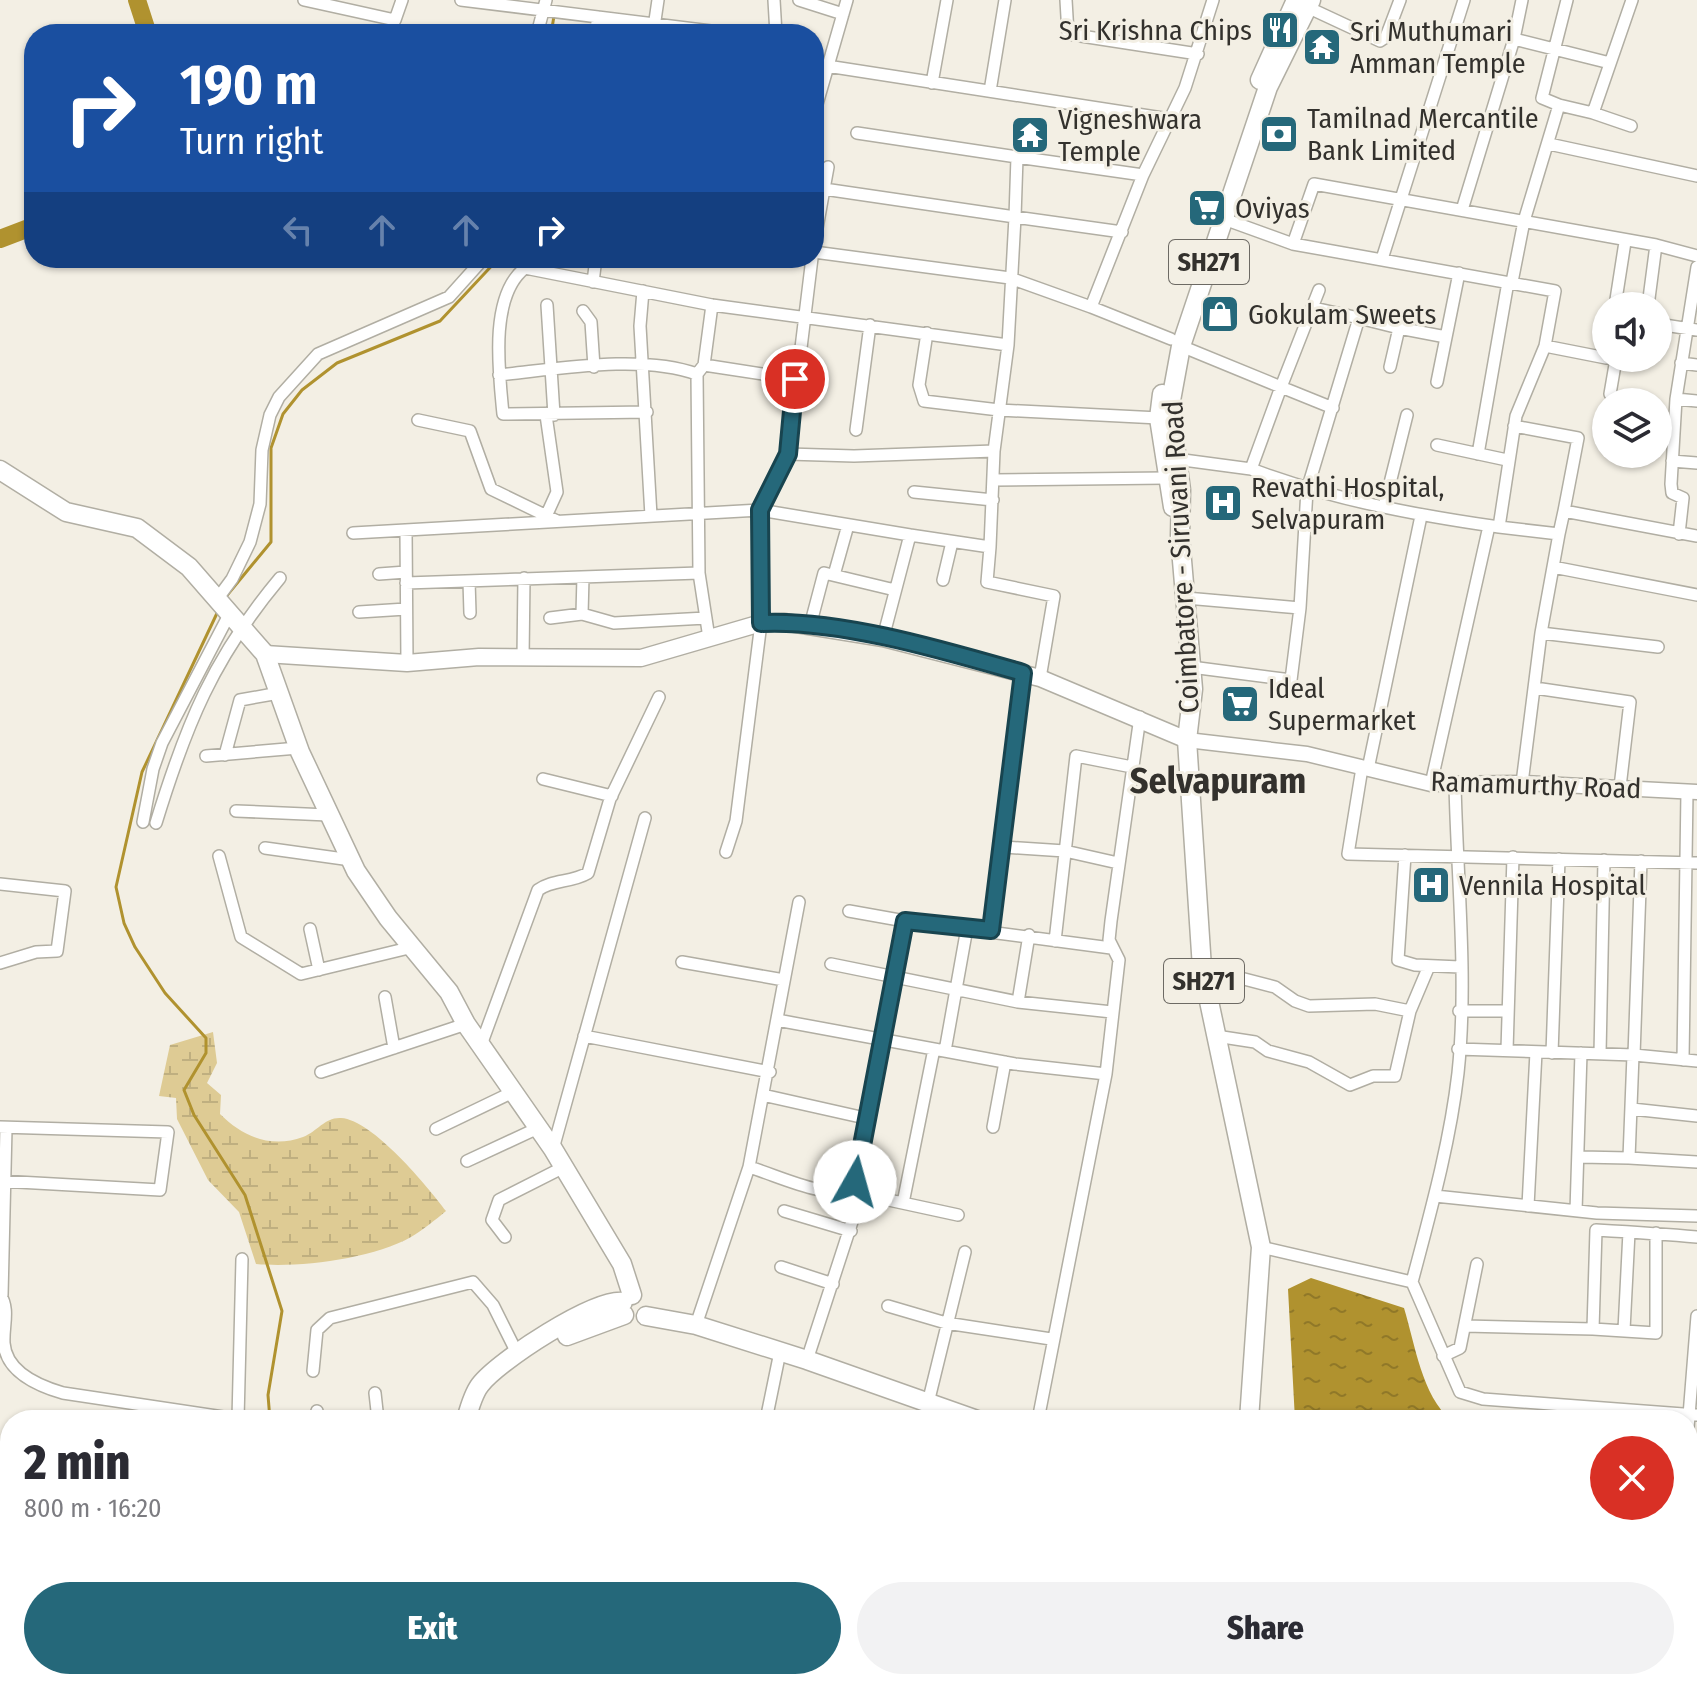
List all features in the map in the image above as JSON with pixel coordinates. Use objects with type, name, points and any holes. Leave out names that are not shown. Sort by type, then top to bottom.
[{"type":"main road","name":"Coimbatore - Siruvani Road","points":[[1250,1410],[1261,1247],[1202,968],[1179,735],[1191,711],[1191,667],[1180,537],[1181,490],[1170,406],[1176,343],[1224,219],[1298,2]]},
{"type":"main road","points":[[1180,537],[1166,478],[1159,418],[1176,343],[1265,64],[1298,2]]},
{"type":"main road","points":[[0,470],[66,512],[137,528],[189,567],[265,654],[298,748],[351,860],[388,918],[449,992],[466,1024],[553,1149],[622,1264],[635,1307]]},
{"type":"main road","points":[[265,654],[407,663],[523,658],[641,658],[761,623],[810,626],[883,638],[1040,678],[1179,735]]},
{"type":"main road","points":[[470,1410],[480,1385],[517,1353],[603,1305],[659,1307],[688,1323],[807,1360],[947,1410]]},
{"type":"main road","points":[[481,1410],[493,1386],[514,1368],[570,1334],[635,1307]]},
{"type":"street","points":[[304,0],[395,20],[402,0]]},
{"type":"street","points":[[536,8],[546,0]]},
{"type":"street","points":[[654,24],[658,0]]},
{"type":"street","points":[[774,0],[775,24]]},
{"type":"street","points":[[799,0],[843,14]]},
{"type":"street","points":[[824,77],[847,0]]},
{"type":"street","points":[[932,83],[947,0]]},
{"type":"street","points":[[990,91],[1005,0]]},
{"type":"street","points":[[1066,0],[1068,34],[1198,54]]},
{"type":"street","points":[[1091,307],[1143,175],[1198,54],[1213,0]]},
{"type":"street","points":[[1298,2],[1380,41],[1386,37],[1400,0]]},
{"type":"street","points":[[1382,259],[1398,200],[1464,0]]},
{"type":"street","points":[[1462,210],[1514,39],[1522,0]]},
{"type":"street","points":[[1567,0],[1542,98],[1631,126]]},
{"type":"street","points":[[1593,113],[1632,0]]},
{"type":"street","points":[[469,1],[536,8],[630,24]]},
{"type":"street","points":[[597,24],[598,17]]},
{"type":"street","points":[[1514,39],[1610,63]]},
{"type":"street","points":[[827,66],[1169,119]]},
{"type":"street","points":[[1478,454],[1524,221],[1559,105]]},
{"type":"street","points":[[857,133],[1143,175]]},
{"type":"street","points":[[1549,144],[1697,176]]},
{"type":"street","points":[[1017,157],[1008,345],[994,451],[987,582],[1054,596],[1040,678]]},
{"type":"street","points":[[824,177],[828,167]]},
{"type":"street","points":[[1293,244],[1314,184],[1625,242],[1656,245],[1697,256]]},
{"type":"street","points":[[824,190],[1122,232]]},
{"type":"street","points":[[1224,219],[1293,244],[1555,291],[1545,346],[1514,426],[1494,526],[1431,784]]},
{"type":"street","points":[[1617,292],[1625,242]]},
{"type":"street","points":[[1650,292],[1656,245]]},
{"type":"street","points":[[824,256],[1010,278],[1091,307],[1333,408]]},
{"type":"street","points":[[1697,267],[1691,330],[1681,363],[1676,399],[1672,461],[1697,463]]},
{"type":"street","points":[[156,823],[182,739],[229,610],[232,579],[250,542],[260,504],[262,450],[270,415],[279,397],[318,354],[449,297],[475,268]]},
{"type":"street","points":[[647,412],[503,414],[499,375],[503,297],[516,276],[525,268],[712,305],[1008,345]]},
{"type":"street","points":[[593,282],[595,268]]},
{"type":"street","points":[[726,852],[736,821],[761,623],[760,510],[788,454],[811,268]]},
{"type":"street","points":[[1437,382],[1459,273]]},
{"type":"street","points":[[1251,469],[1319,290]]},
{"type":"street","points":[[643,291],[640,326],[645,366],[651,516]]},
{"type":"street","points":[[547,305],[550,415],[557,492],[552,518]]},
{"type":"street","points":[[709,638],[699,573],[700,370],[712,305]]},
{"type":"street","points":[[1314,308],[1446,337]]},
{"type":"street","points":[[583,311],[591,322],[594,367]]},
{"type":"street","points":[[1191,667],[1291,680],[1300,608],[1307,490],[1359,318]]},
{"type":"street","points":[[856,430],[870,325]]},
{"type":"street","points":[[1390,367],[1399,328]]},
{"type":"street","points":[[927,333],[919,385],[924,401],[999,410],[1159,418]]},
{"type":"street","points":[[1545,346],[1592,355]]},
{"type":"street","points":[[1681,363],[1697,365]]},
{"type":"street","points":[[499,375],[594,367],[673,366],[795,379]]},
{"type":"street","points":[[1676,399],[1697,401]]},
{"type":"street","points":[[1384,507],[1407,415]]},
{"type":"street","points":[[418,420],[470,431],[491,489],[552,518]]},
{"type":"street","points":[[1514,426],[1578,438],[1541,633],[1522,783]]},
{"type":"street","points":[[1437,445],[1507,460]]},
{"type":"street","points":[[788,454],[854,456],[994,451]]},
{"type":"street","points":[[1176,459],[1251,469],[1307,490],[1421,516],[1559,534]]},
{"type":"street","points":[[1672,468],[1672,493],[1683,498],[1679,534]]},
{"type":"street","points":[[994,480],[1166,478]]},
{"type":"street","points":[[914,492],[993,500]]},
{"type":"street","points":[[353,533],[552,518],[760,510],[990,547]]},
{"type":"street","points":[[1564,511],[1697,536]]},
{"type":"street","points":[[1421,516],[1348,854],[1692,863]]},
{"type":"street","points":[[834,575],[848,525]]},
{"type":"street","points":[[406,530],[407,663]]},
{"type":"street","points":[[883,638],[910,535]]},
{"type":"street","points":[[943,580],[952,542]]},
{"type":"street","points":[[1553,567],[1697,595]]},
{"type":"street","points":[[379,574],[469,581],[699,573]]},
{"type":"street","points":[[810,626],[824,573],[895,590]]},
{"type":"street","points":[[582,614],[583,577]]},
{"type":"street","points":[[143,822],[153,769],[162,743],[229,610],[280,578]]},
{"type":"street","points":[[523,658],[524,578]]},
{"type":"street","points":[[469,581],[470,613]]},
{"type":"street","points":[[1186,598],[1300,608]]},
{"type":"street","points":[[359,612],[406,609]]},
{"type":"street","points":[[550,618],[582,614],[614,623],[706,618]]},
{"type":"street","points":[[1541,633],[1658,647]]},
{"type":"street","points":[[991,930],[1004,847],[1023,673]]},
{"type":"street","points":[[1535,688],[1630,702],[1620,787]]},
{"type":"street","points":[[225,755],[240,700],[279,693]]},
{"type":"street","points":[[481,1045],[538,890],[548,883],[575,881],[588,873],[612,796],[659,697]]},
{"type":"street","points":[[1040,1410],[1051,1339],[1090,1166],[1106,1074],[1119,960],[1111,948],[1118,863],[1140,717]]},
{"type":"street","name":"Ramamurthy Road","points":[[1179,735],[1307,754],[1431,784],[1522,783],[1692,792]]},
{"type":"street","points":[[206,756],[298,748]]},
{"type":"street","points":[[1055,941],[1076,756],[1132,767]]},
{"type":"street","points":[[543,779],[612,796]]},
{"type":"street","points":[[1455,784],[1460,967],[1458,1072],[1435,1196],[1412,1282],[1460,1392],[1483,1399],[1627,1410]]},
{"type":"street","points":[[1683,1060],[1692,792]]},
{"type":"street","points":[[236,811],[328,815]]},
{"type":"street","points":[[553,1149],[645,818]]},
{"type":"street","points":[[1004,847],[1065,851],[1118,863]]},
{"type":"street","points":[[265,848],[351,860]]},
{"type":"street","points":[[1405,855],[1398,960],[1429,966],[1460,967]]},
{"type":"street","points":[[219,856],[241,937],[301,974],[413,947]]},
{"type":"street","points":[[1507,1050],[1513,857]]},
{"type":"street","points":[[1552,1053],[1559,859]]},
{"type":"street","points":[[1600,1054],[1604,860]]},
{"type":"street","points":[[1629,1158],[1641,861]]},
{"type":"street","points":[[0,884],[65,891],[57,951],[36,952],[0,963]]},
{"type":"street","points":[[688,1323],[749,1167],[770,1072],[799,902]]},
{"type":"street","points":[[849,911],[1111,948]]},
{"type":"street","points":[[807,1360],[851,1231],[860,1192],[855,1171],[905,921]]},
{"type":"street","points":[[903,1203],[956,991],[967,928]]},
{"type":"street","points":[[310,929],[319,970]]},
{"type":"street","points":[[1018,1002],[1029,935]]},
{"type":"street","points":[[682,962],[784,980]]},
{"type":"street","points":[[831,964],[1018,1002],[1112,1012]]},
{"type":"street","points":[[1216,1036],[1255,1042],[1268,1051],[1309,1062],[1350,1085],[1373,1076],[1395,1076],[1410,1011],[1429,966]]},
{"type":"street","points":[[1202,968],[1275,987],[1295,1001],[1309,1006],[1375,1004],[1410,1011]]},
{"type":"street","points":[[385,997],[394,1048]]},
{"type":"street","points":[[1459,1011],[1508,1011]]},
{"type":"street","points":[[777,1020],[1005,1062],[1106,1074]]},
{"type":"street","points":[[321,1072],[466,1024]]},
{"type":"street","points":[[584,1036],[770,1072]]},
{"type":"street","points":[[1458,1049],[1633,1055],[1697,1061]]},
{"type":"street","points":[[1528,1206],[1536,1052]]},
{"type":"street","points":[[1576,1211],[1581,1053]]},
{"type":"street","points":[[993,1127],[1005,1062]]},
{"type":"street","points":[[436,1129],[513,1092]]},
{"type":"street","points":[[763,1095],[865,1118]]},
{"type":"street","points":[[1632,1109],[1697,1116]]},
{"type":"street","points":[[2,1181],[160,1190],[168,1132],[3,1128],[2,1181],[1,1294],[7,1312],[4,1344],[11,1362],[36,1385],[63,1393],[175,1410]]},
{"type":"street","points":[[467,1161],[538,1128]]},
{"type":"street","points":[[1580,1157],[1697,1162]]},
{"type":"street","points":[[505,1237],[492,1220],[499,1200],[564,1167]]},
{"type":"street","points":[[749,1167],[809,1186],[846,1193],[860,1192],[958,1215]]},
{"type":"street","points":[[1435,1196],[1597,1213],[1697,1216]]},
{"type":"street","points":[[784,1211],[851,1231]]},
{"type":"street","points":[[1593,1329],[1597,1213]]},
{"type":"street","points":[[1596,1230],[1697,1237]]},
{"type":"street","points":[[1624,1330],[1629,1232]]},
{"type":"street","points":[[1465,1326],[1656,1333],[1656,1233]]},
{"type":"street","points":[[1261,1247],[1412,1282]]},
{"type":"street","points":[[928,1403],[965,1252]]},
{"type":"street","points":[[241,1410],[242,1259]]},
{"type":"street","points":[[1443,1356],[1460,1348],[1477,1264]]},
{"type":"street","points":[[781,1267],[833,1284]]},
{"type":"street","points":[[313,1371],[317,1330],[330,1318],[473,1282],[493,1305],[517,1353]]},
{"type":"street","points":[[888,1306],[946,1323],[1051,1339]]},
{"type":"street","points":[[1693,1410],[1697,1316]]},
{"type":"street","points":[[768,1410],[780,1352]]},
{"type":"street","points":[[375,1393],[377,1410]]},
{"type":"green space","points":[[213,1032],[217,1063],[207,1083],[221,1095],[220,1114],[238,1129],[258,1138],[280,1142],[303,1137],[335,1118],[354,1122],[399,1156],[446,1211],[411,1237],[376,1251],[314,1263],[256,1264],[239,1212],[208,1180],[177,1119],[176,1098],[159,1096],[170,1045]]},
{"type":"water","points":[[1311,1278],[1404,1308],[1426,1384],[1441,1410],[1294,1410],[1288,1289]]},
{"type":"waterway","points":[[137,0],[145,24]]},
{"type":"waterway","points":[[553,24],[554,16]]},
{"type":"waterway","points":[[0,239],[24,230]]},
{"type":"waterway","points":[[224,599],[271,542],[271,448],[283,414],[302,390],[337,363],[440,321],[490,268]]},
{"type":"waterway","points":[[219,609],[142,772],[116,887],[124,923],[135,947],[165,993],[206,1038],[206,1053],[184,1090],[194,1115],[245,1195],[282,1311],[268,1395],[269,1410]]},
{"type":"place","name":"Sri Krishna Chips","points":[[1280,30]]},
{"type":"place","name":"Sri Muthumari Amman Temple","points":[[1322,47]]},
{"type":"place","name":"Tamilnad Mercantile Bank Limited","points":[[1279,134]]},
{"type":"place","name":"Vigneshwara Temple","points":[[1030,135]]},
{"type":"place","name":"Oviyas","points":[[1207,208]]},
{"type":"place","name":"Gokulam Sweets","points":[[1220,314]]},
{"type":"place","name":"Revathi Hospital, Selvapuram","points":[[1223,503]]},
{"type":"place","name":"Ideal Supermarket","points":[[1240,704]]},
{"type":"place","name":"Vennila Hospital","points":[[1431,885]]},
{"type":"district","name":"Selvapuram","points":[[1218,781]]},
{"type":"route","points":[[795,379],[788,454],[760,510],[761,623],[784,622],[883,638],[1023,673],[1004,847],[991,930],[905,921],[855,1182]]}]
